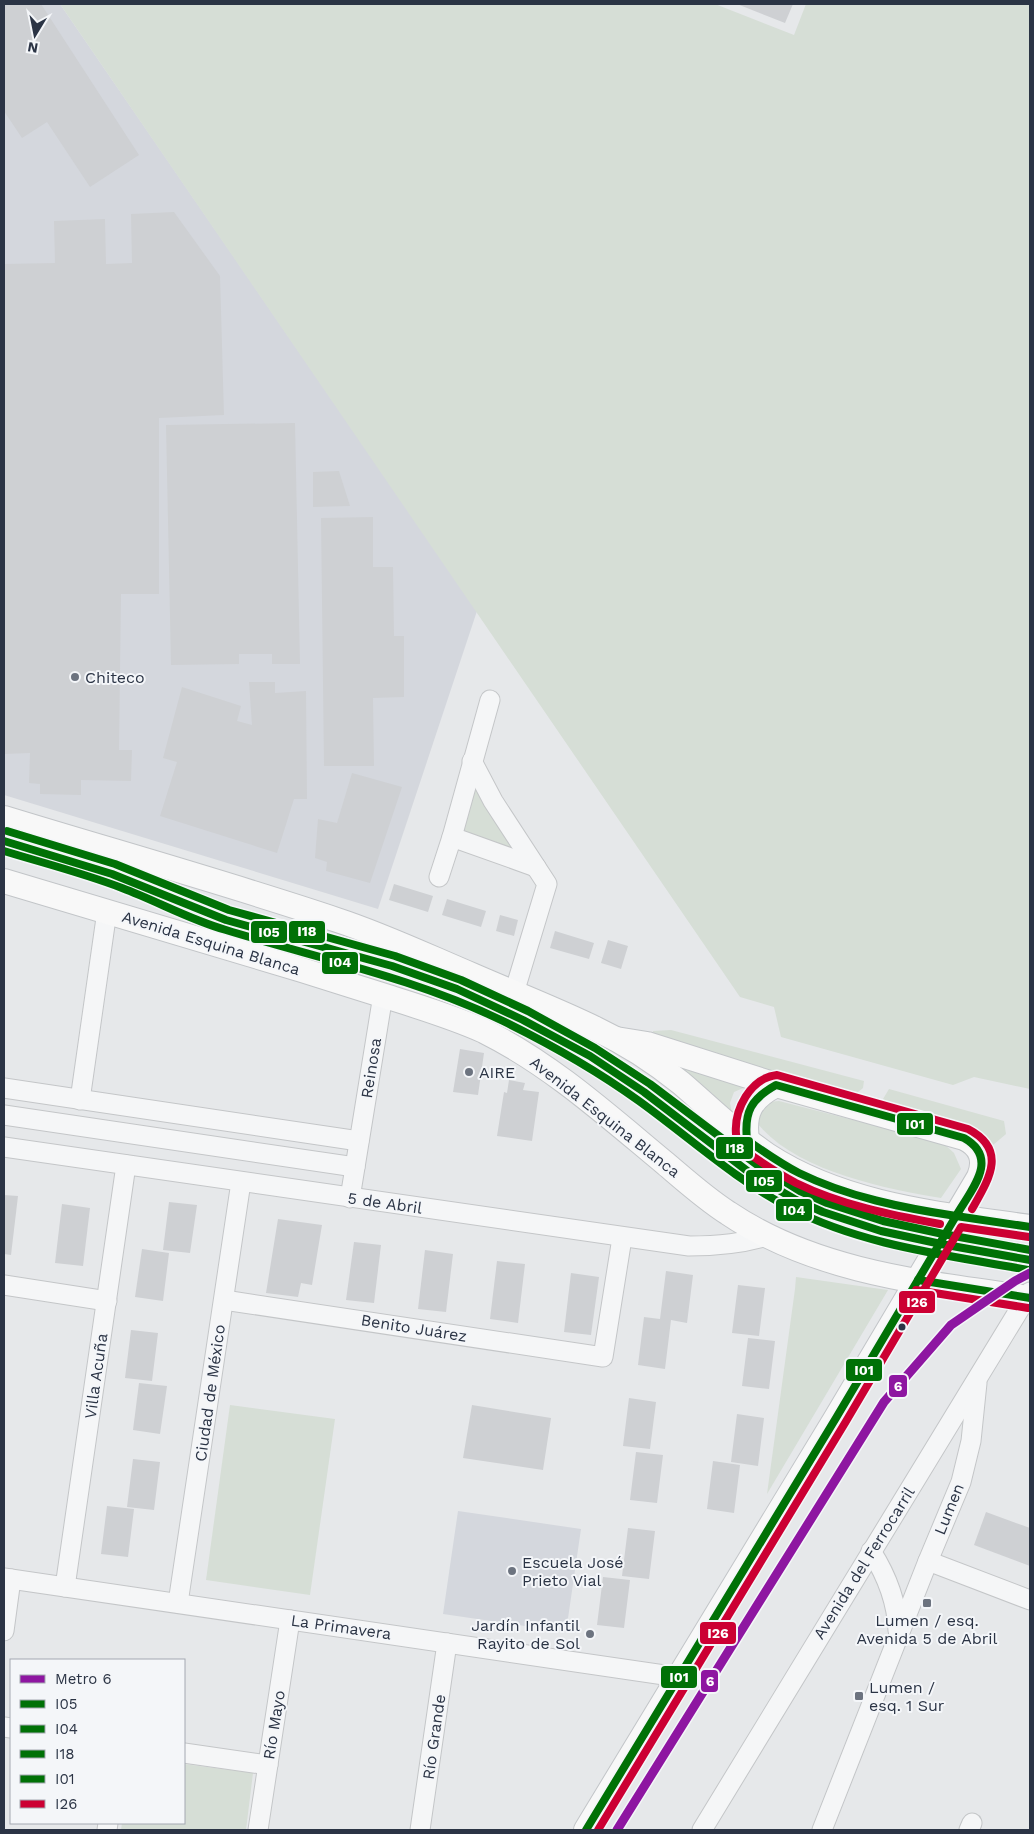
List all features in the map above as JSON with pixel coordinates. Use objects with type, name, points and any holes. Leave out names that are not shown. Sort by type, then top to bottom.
[{"type":"main road","points":[[4,818],[338,920],[403,944],[514,993],[616,1039],[680,1083],[747,1140],[789,1167],[831,1186],[888,1204],[1030,1227]]},
{"type":"main road","name":"Avenida Esquina Blanca","points":[[4,881],[383,995],[436,1012],[480,1030],[522,1052],[562,1079],[712,1202],[748,1226],[793,1248],[832,1262],[860,1269],[918,1280],[1029,1296]]},
{"type":"main road","points":[[586,1830],[918,1280],[982,1170],[982,1155],[975,1144],[970,1141],[776,1085],[647,1044],[616,1039]]},
{"type":"main road","points":[[747,1140],[746,1119],[750,1105],[759,1095],[776,1085]]},
{"type":"street","points":[[439,877],[490,700]]},
{"type":"street","points":[[472,761],[493,802],[547,884],[514,993]]},
{"type":"street","points":[[452,837],[536,867]]},
{"type":"street","points":[[80,1100],[107,911]]},
{"type":"street","name":"Reinosa","points":[[350,1198],[383,995]]},
{"type":"street","points":[[4,1088],[359,1141]]},
{"type":"street","points":[[4,1115],[355,1168]]},
{"type":"street","name":"5 de Abril","points":[[4,1147],[622,1238],[689,1246],[748,1242],[767,1236]]},
{"type":"street","name":"Villa Acuña","points":[[65,1587],[126,1165]]},
{"type":"street","name":"Ciudad de México","points":[[178,1603],[241,1182]]},
{"type":"street","name":"Benito Juárez","points":[[224,1300],[604,1357],[622,1238]]},
{"type":"street","points":[[4,1285],[107,1301]]},
{"type":"street","name":"Avenida del Ferrocarril","points":[[702,1830],[871,1551],[1029,1296]]},
{"type":"street","name":"Lumen","points":[[822,1830],[898,1635],[961,1482],[971,1441],[978,1377]]},
{"type":"street","name":"Lumen","points":[[871,1551],[889,1582],[897,1617],[898,1635]]},
{"type":"street","points":[[928,1561],[1030,1600]]},
{"type":"street","points":[[4,1631],[8,1578]]},
{"type":"street","name":"La Primavera","points":[[8,1578],[678,1677]]},
{"type":"street","name":"Río Mayo","points":[[258,1830],[290,1620]]},
{"type":"street","name":"Río Grande","points":[[420,1830],[447,1643]]},
{"type":"street","points":[[185,1753],[268,1766]]},
{"type":"shaded area","points":[[4,4],[60,4],[477,611],[378,909],[4,795]]},
{"type":"shaded area","points":[[60,4],[715,4],[794,35],[806,4],[1030,4],[1030,1089],[974,1077],[953,1085],[781,1037],[774,1007],[740,997]]},
{"type":"shaded area","points":[[473,779],[521,854],[461,832]]},
{"type":"shaded area","points":[[671,1030],[864,1081],[863,1088],[851,1098],[653,1044],[653,1031]]},
{"type":"shaded area","points":[[680,1064],[748,1086],[734,1092],[730,1103],[732,1114],[676,1069]]},
{"type":"shaded area","points":[[889,1089],[1004,1121],[1006,1134],[993,1145],[984,1136],[888,1110],[883,1099]]},
{"type":"shaded area","points":[[779,1101],[943,1143],[954,1153],[961,1169],[941,1198],[892,1189],[839,1174],[814,1164],[791,1151],[770,1137],[754,1119],[767,1102]]},
{"type":"shaded area","points":[[796,1277],[888,1290],[767,1494],[795,1289]]},
{"type":"shaded area","points":[[230,1405],[335,1419],[310,1595],[206,1580]]},
{"type":"shaded area","name":"Escuela José Prieto Vial","points":[[458,1511],[581,1529],[566,1632],[443,1614]]},
{"type":"shaded area","points":[[185,1764],[253,1773],[246,1830],[121,1830],[122,1824],[185,1824]]},
{"type":"building","points":[[4,4],[41,4],[139,155],[90,187],[47,122],[22,138],[4,111]]},
{"type":"building","points":[[737,4],[793,4],[785,23]]},
{"type":"building","points":[[174,212],[220,276],[224,415],[159,418],[159,594],[121,594],[119,750],[132,750],[131,781],[81,780],[81,795],[40,794],[40,784],[29,783],[30,753],[4,754],[4,264],[55,263],[54,221],[105,219],[106,264],[132,263],[131,214]]},
{"type":"building","points":[[295,423],[300,664],[272,664],[272,654],[239,654],[239,664],[171,665],[166,425]]},
{"type":"building","points":[[339,471],[350,506],[313,507],[313,472]]},
{"type":"building","points":[[373,517],[373,567],[393,567],[394,636],[404,636],[404,697],[373,698],[374,766],[324,766],[321,518]]},
{"type":"building","points":[[249,682],[275,682],[275,693],[306,691],[307,799],[294,799],[277,853],[160,816],[177,762],[163,758],[182,687],[241,706],[237,721],[252,725]]},
{"type":"building","points":[[352,773],[402,787],[370,883],[326,871],[327,862],[315,858],[318,819],[337,823]]},
{"type":"building","points":[[394,884],[433,896],[428,912],[389,900]]},
{"type":"building","points":[[447,899],[486,911],[481,927],[442,915]]},
{"type":"building","points":[[500,915],[518,920],[514,936],[496,931]]},
{"type":"building","points":[[555,931],[594,943],[589,959],[550,948]]},
{"type":"building","points":[[608,940],[628,946],[621,969],[601,963]]},
{"type":"building","name":"AIRE","points":[[460,1049],[484,1053],[478,1095],[453,1092]]},
{"type":"building","points":[[509,1080],[525,1083],[523,1090],[539,1092],[532,1141],[497,1136],[504,1092],[507,1093]]},
{"type":"building","points":[[4,1195],[18,1196],[11,1255],[4,1254]]},
{"type":"building","points":[[169,1202],[197,1205],[190,1253],[163,1250]]},
{"type":"building","points":[[62,1204],[90,1208],[83,1266],[55,1263]]},
{"type":"building","points":[[278,1219],[322,1225],[312,1285],[301,1283],[298,1297],[266,1293]]},
{"type":"building","points":[[354,1242],[381,1245],[374,1303],[346,1300]]},
{"type":"building","points":[[142,1249],[169,1253],[163,1301],[135,1297]]},
{"type":"building","points":[[425,1250],[453,1254],[446,1312],[418,1309]]},
{"type":"building","points":[[497,1261],[525,1264],[518,1323],[490,1319]]},
{"type":"building","points":[[666,1271],[693,1275],[687,1323],[671,1320],[665,1369],[638,1365],[644,1317],[660,1319]]},
{"type":"building","points":[[571,1273],[599,1277],[591,1335],[564,1332]]},
{"type":"building","points":[[738,1285],[765,1288],[759,1336],[732,1333]]},
{"type":"building","points":[[131,1330],[158,1333],[152,1381],[125,1378]]},
{"type":"building","points":[[748,1338],[775,1341],[769,1389],[742,1386]]},
{"type":"building","points":[[139,1383],[167,1386],[160,1434],[133,1430]]},
{"type":"building","points":[[629,1398],[656,1402],[650,1449],[623,1446]]},
{"type":"building","points":[[472,1405],[551,1418],[543,1470],[463,1458]]},
{"type":"building","points":[[737,1414],[764,1418],[758,1466],[731,1462]]},
{"type":"building","points":[[636,1452],[663,1455],[657,1503],[630,1500]]},
{"type":"building","points":[[133,1459],[160,1462],[154,1510],[127,1507]]},
{"type":"building","points":[[713,1461],[740,1465],[734,1513],[707,1509]]},
{"type":"building","points":[[107,1506],[134,1509],[128,1557],[101,1554]]},
{"type":"building","points":[[986,1512],[1030,1528],[1030,1566],[974,1545]]},
{"type":"building","points":[[628,1528],[655,1531],[649,1579],[622,1576]]},
{"type":"building","points":[[603,1577],[630,1580],[624,1628],[597,1625]]},
{"type":"metro line","name":"6","points":[[617,1830],[884,1402],[951,1325],[1015,1281],[1030,1273]]},
{"type":"transit line","name":"I18","points":[[7,831],[115,864],[229,910],[395,956],[461,980],[528,1011],[595,1048],[650,1084],[756,1164],[800,1191],[827,1203],[883,1221],[1030,1250]]},
{"type":"transit line","name":"I05","points":[[4,841],[112,874],[226,920],[392,966],[457,989],[523,1020],[590,1056],[644,1092],[750,1173],[796,1200],[823,1212],[881,1231],[1030,1260]]},
{"type":"transit line","name":"I04","points":[[4,851],[78,873],[135,893],[213,926],[367,970],[470,1006],[555,1048],[589,1068],[639,1101],[712,1157],[769,1197],[818,1221],[847,1232],[906,1248],[1028,1270]]},
{"type":"transit line","name":"I26","points":[[940,1224],[885,1213],[848,1203],[813,1191],[768,1167],[741,1148],[737,1142],[736,1125],[741,1106],[746,1097],[759,1082],[767,1077],[777,1075],[968,1129],[980,1137],[988,1146],[991,1156],[989,1176],[972,1209]]},
{"type":"transit line","name":"I01","points":[[776,1085],[964,1138],[975,1146],[980,1156],[979,1176],[956,1216],[896,1205],[837,1189],[792,1169],[747,1140],[746,1130],[751,1107],[760,1096],[776,1085]]},
{"type":"transit line","name":"I01","points":[[586,1830],[956,1216]]},
{"type":"transit line","name":"I01","points":[[956,1216],[1030,1227]]},
{"type":"transit line","name":"I26","points":[[598,1830],[845,1423],[961,1227],[1029,1237]]},
{"type":"transit line","name":"I01","points":[[918,1280],[1030,1298]]},
{"type":"transit line","name":"I26","points":[[916,1290],[1028,1308]]},
{"type":"place","name":"Chiteco","points":[[75,677]]},
{"type":"place","name":"AIRE","points":[[469,1072]]},
{"type":"place","name":"Escuela José Prieto Vial","points":[[512,1571]]},
{"type":"place","name":"Lumen / esq. Avenida 5 de Abril","points":[[927,1603]]},
{"type":"place","name":"Jardín Infantil Rayito de Sol","points":[[590,1634]]},
{"type":"place","name":"Lumen / esq. 1 Sur","points":[[859,1696]]}]
